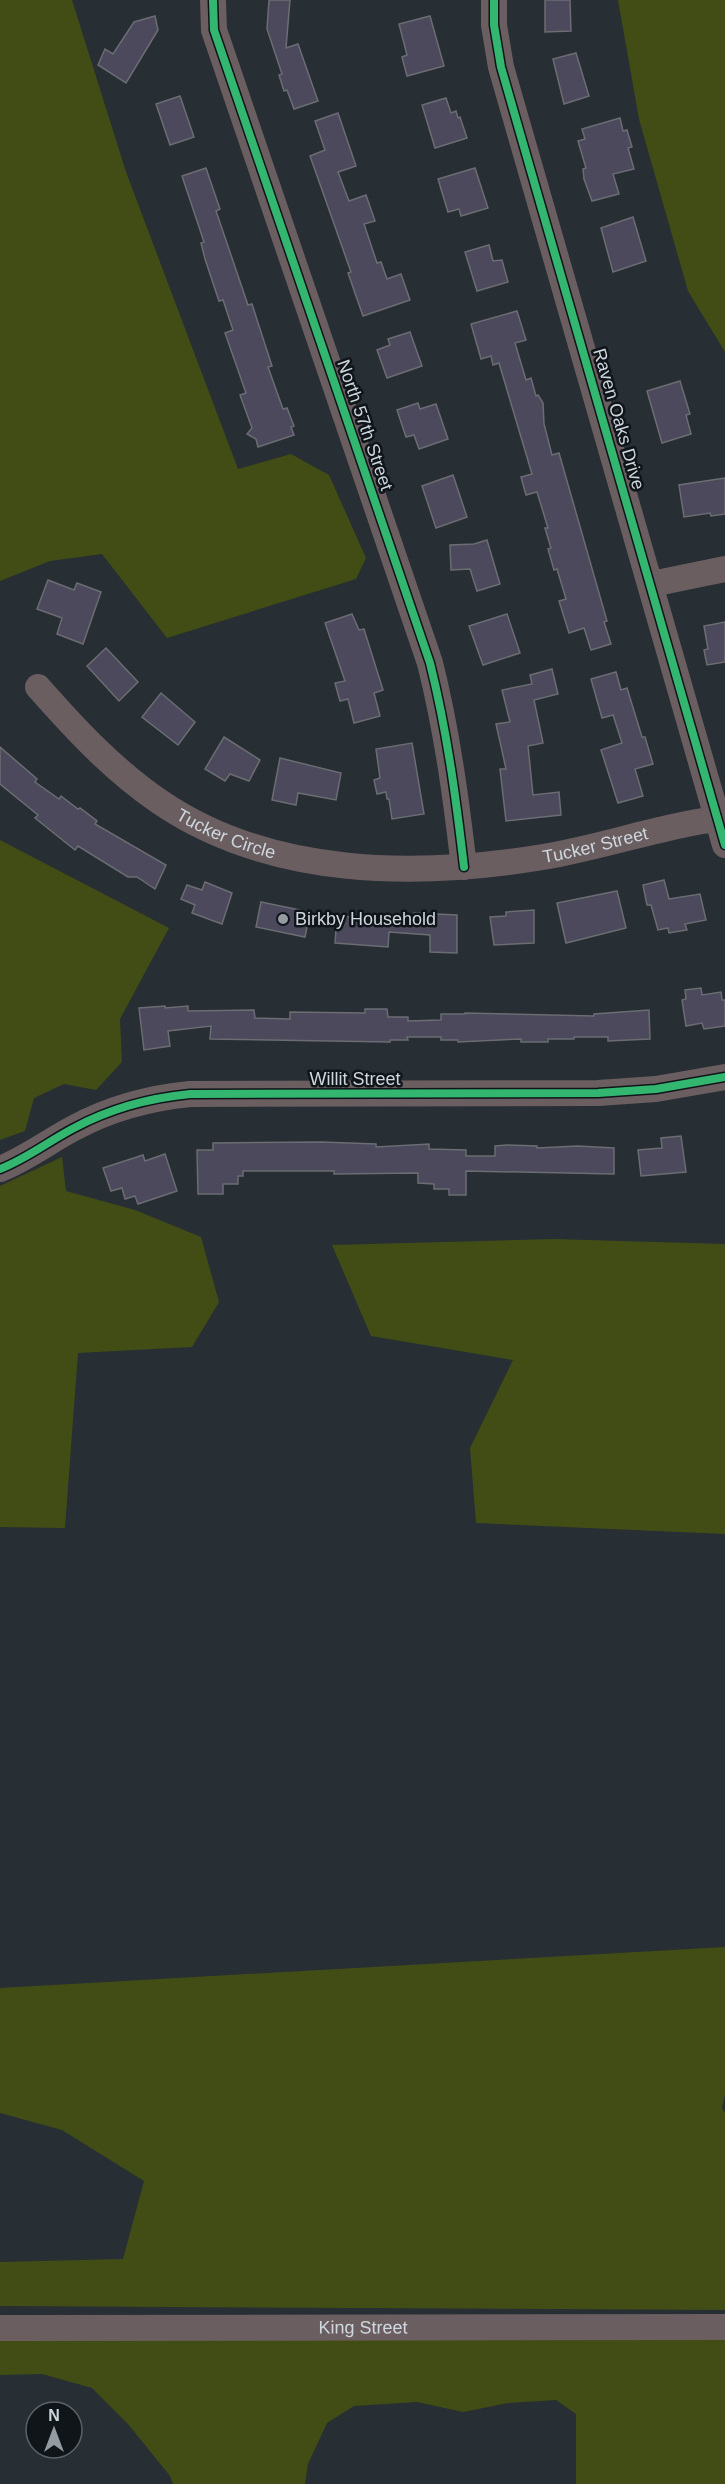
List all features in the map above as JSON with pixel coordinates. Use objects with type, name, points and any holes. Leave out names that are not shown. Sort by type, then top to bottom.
[{"type":"street","name":"North 57th Street","points":[[213,0],[214,30],[430,663],[443,713],[454,772],[464,867]]},
{"type":"street","name":"Raven Oaks Drive","points":[[494,0],[494,25],[501,67],[721,818],[725,845]]},
{"type":"street","points":[[652,584],[725,569]]},
{"type":"street","name":"Tucker Circle","points":[[38,687],[94,748],[118,770],[160,802],[203,825],[255,847],[313,861],[381,868],[464,867]]},
{"type":"street","name":"Tucker Street","points":[[464,867],[546,857],[721,818]]},
{"type":"street","name":"Willit Street","points":[[0,1169],[75,1127],[118,1108],[168,1096],[190,1094],[598,1093],[656,1089],[725,1077]]},
{"type":"street","name":"King Street","points":[[0,2328],[725,2327]]},
{"type":"green space","points":[[0,0],[72,0],[126,172],[238,469],[291,454],[329,475],[366,558],[356,579],[167,638],[102,554],[50,561],[0,581]]},
{"type":"green space","points":[[618,0],[725,0],[725,352],[688,291],[639,119]]},
{"type":"green space","points":[[0,840],[169,928],[120,1019],[122,1062],[96,1090],[64,1084],[34,1098],[25,1131],[0,1140]]},
{"type":"green space","points":[[62,1157],[66,1191],[135,1210],[201,1237],[219,1302],[192,1347],[78,1353],[65,1528],[0,1527],[0,1186]]},
{"type":"green space","points":[[553,1239],[725,1244],[725,1534],[476,1523],[470,1448],[513,1360],[371,1336],[332,1245]]},
{"type":"green space","points":[[725,1947],[725,2094],[722,2108],[725,2113],[725,2310],[0,2306],[0,2262],[123,2259],[144,2181],[62,2130],[0,2113],[0,1988]]},
{"type":"green space","points":[[0,2338],[725,2338],[725,2484],[576,2484],[576,2414],[556,2400],[508,2403],[463,2412],[417,2402],[354,2406],[327,2423],[308,2464],[305,2484],[173,2484],[170,2476],[128,2424],[92,2388],[42,2374],[0,2375]]},
{"type":"building","points":[[269,0],[290,0],[286,48],[298,44],[318,101],[294,109],[287,90],[284,91],[279,75],[282,74],[267,29]]},
{"type":"building","points":[[545,0],[570,0],[571,31],[545,32]]},
{"type":"building","points":[[155,16],[158,30],[126,83],[98,65],[105,49],[113,54],[134,22]]},
{"type":"building","points":[[430,16],[444,66],[407,76],[402,57],[407,55],[399,24]]},
{"type":"building","points":[[576,53],[589,96],[564,104],[553,59]]},
{"type":"building","points":[[180,96],[194,137],[170,145],[156,104]]},
{"type":"building","points":[[446,98],[451,113],[456,111],[458,118],[460,117],[467,138],[435,148],[422,105]]},
{"type":"building","points":[[338,113],[356,166],[338,172],[349,201],[366,195],[375,221],[364,224],[377,263],[381,262],[387,279],[401,274],[410,300],[363,316],[348,273],[351,272],[310,156],[325,150],[315,121]]},
{"type":"building","points":[[620,118],[623,131],[627,130],[632,147],[628,148],[634,169],[613,174],[619,194],[592,201],[584,179],[583,169],[586,168],[578,141],[585,139],[582,129]]},
{"type":"building","points":[[206,168],[220,209],[216,211],[248,305],[252,304],[272,366],[268,367],[283,409],[287,408],[294,426],[291,427],[294,435],[258,447],[256,439],[247,434],[252,428],[240,395],[246,393],[225,333],[233,330],[223,300],[219,301],[205,259],[201,243],[204,242],[182,176]]},
{"type":"building","points":[[475,168],[488,208],[461,216],[459,209],[448,212],[438,179]]},
{"type":"building","points":[[633,217],[646,261],[613,272],[601,228]]},
{"type":"building","points":[[489,245],[493,261],[502,260],[508,282],[477,291],[465,252]]},
{"type":"building","points":[[517,311],[526,340],[515,343],[526,380],[531,378],[536,396],[538,395],[543,403],[544,424],[552,455],[559,453],[607,621],[604,622],[611,644],[591,650],[584,628],[569,633],[559,601],[566,599],[548,549],[551,548],[545,528],[548,528],[537,492],[526,495],[521,477],[532,474],[499,363],[493,365],[491,356],[481,359],[471,324]]},
{"type":"building","points":[[410,332],[422,366],[387,378],[377,350],[390,345],[388,339]]},
{"type":"building","points":[[680,381],[690,414],[686,415],[691,434],[662,443],[647,391]]},
{"type":"building","points":[[418,403],[420,409],[436,404],[448,439],[419,449],[414,435],[406,437],[397,410]]},
{"type":"building","points":[[453,475],[467,517],[436,528],[422,486]]},
{"type":"building","points":[[725,478],[725,514],[711,516],[710,513],[684,517],[679,485]]},
{"type":"building","points":[[487,540],[500,584],[477,591],[470,569],[451,570],[450,545],[474,544]]},
{"type":"building","points":[[48,580],[74,590],[77,583],[101,592],[83,644],[57,634],[62,618],[37,609]]},
{"type":"building","points":[[352,614],[359,630],[364,629],[383,690],[374,693],[380,716],[354,723],[348,699],[340,701],[335,683],[345,681],[325,623]]},
{"type":"building","points":[[507,614],[520,653],[483,665],[469,626]]},
{"type":"building","points":[[725,622],[725,662],[707,665],[704,650],[708,649],[704,626]]},
{"type":"building","points":[[106,648],[138,682],[119,701],[87,666]]},
{"type":"building","points":[[552,669],[558,694],[534,700],[543,743],[528,746],[533,795],[559,792],[561,815],[506,821],[500,769],[506,769],[496,724],[510,722],[502,690],[532,684],[530,675]]},
{"type":"building","points":[[616,672],[621,690],[627,688],[653,764],[635,769],[643,796],[618,803],[601,750],[622,743],[613,715],[602,718],[591,679]]},
{"type":"building","points":[[161,693],[195,722],[178,745],[142,717]]},
{"type":"building","points":[[224,737],[260,760],[249,781],[230,774],[225,781],[205,769]]},
{"type":"building","points":[[412,743],[424,814],[392,819],[386,792],[377,794],[374,780],[380,778],[376,749]]},
{"type":"building","points":[[0,747],[37,779],[35,782],[59,799],[61,796],[78,809],[80,808],[97,821],[95,824],[166,865],[155,889],[137,877],[128,877],[78,846],[75,850],[35,818],[38,815],[0,784]]},
{"type":"building","points":[[280,758],[341,773],[336,800],[298,793],[296,805],[272,800]]},
{"type":"building","points":[[664,880],[669,899],[700,894],[706,920],[685,924],[687,930],[669,933],[668,928],[658,930],[651,905],[647,905],[643,885]]},
{"type":"building","points":[[205,882],[232,893],[222,924],[192,913],[195,905],[181,899],[187,885],[202,890]]},
{"type":"building","points":[[617,891],[626,928],[566,943],[557,903]]},
{"type":"building","name":"Birkby Household","points":[[261,902],[310,912],[305,937],[256,927]]},
{"type":"building","points":[[534,910],[534,943],[494,945],[490,917],[506,916],[506,912]]},
{"type":"building","points":[[414,913],[457,915],[457,953],[430,952],[430,935],[389,932],[388,947],[335,943],[337,916],[414,920]]},
{"type":"building","points":[[701,988],[702,995],[721,992],[722,1000],[725,1000],[725,1026],[704,1029],[702,1023],[686,1026],[682,1000],[686,999],[685,990]]},
{"type":"building","points":[[165,1006],[165,1008],[188,1006],[188,1011],[254,1010],[255,1018],[290,1019],[290,1012],[365,1013],[365,1009],[387,1009],[388,1017],[408,1017],[408,1021],[441,1020],[441,1014],[594,1016],[594,1014],[649,1010],[650,1039],[608,1041],[608,1037],[574,1037],[574,1039],[548,1039],[548,1042],[521,1042],[521,1039],[458,1042],[458,1040],[441,1040],[441,1037],[407,1037],[408,1040],[390,1040],[390,1042],[210,1039],[211,1026],[168,1031],[170,1046],[144,1050],[139,1008]]},
{"type":"building","points":[[681,1136],[686,1172],[641,1176],[638,1150],[662,1148],[661,1138]]},
{"type":"building","points":[[213,1143],[376,1144],[376,1147],[429,1144],[429,1149],[466,1150],[466,1156],[495,1156],[495,1146],[507,1145],[537,1146],[537,1148],[578,1146],[614,1148],[614,1174],[466,1171],[466,1195],[449,1195],[449,1189],[434,1189],[434,1184],[418,1183],[418,1173],[334,1174],[334,1171],[243,1171],[243,1176],[238,1176],[238,1184],[223,1184],[223,1194],[198,1194],[197,1150],[213,1150]]},
{"type":"building","points":[[165,1154],[177,1191],[138,1204],[135,1196],[125,1199],[122,1188],[111,1191],[103,1168],[143,1155],[145,1161]]},
{"type":"cycle path","points":[[213,0],[214,30],[430,663],[450,765],[464,867]]},
{"type":"cycle path","points":[[494,0],[494,25],[501,67],[725,845]]},
{"type":"cycle path","points":[[0,1169],[102,1115],[145,1101],[190,1094],[598,1093],[656,1089],[725,1077]]},
{"type":"place","name":"Birkby Household","points":[[283,919]]}]
